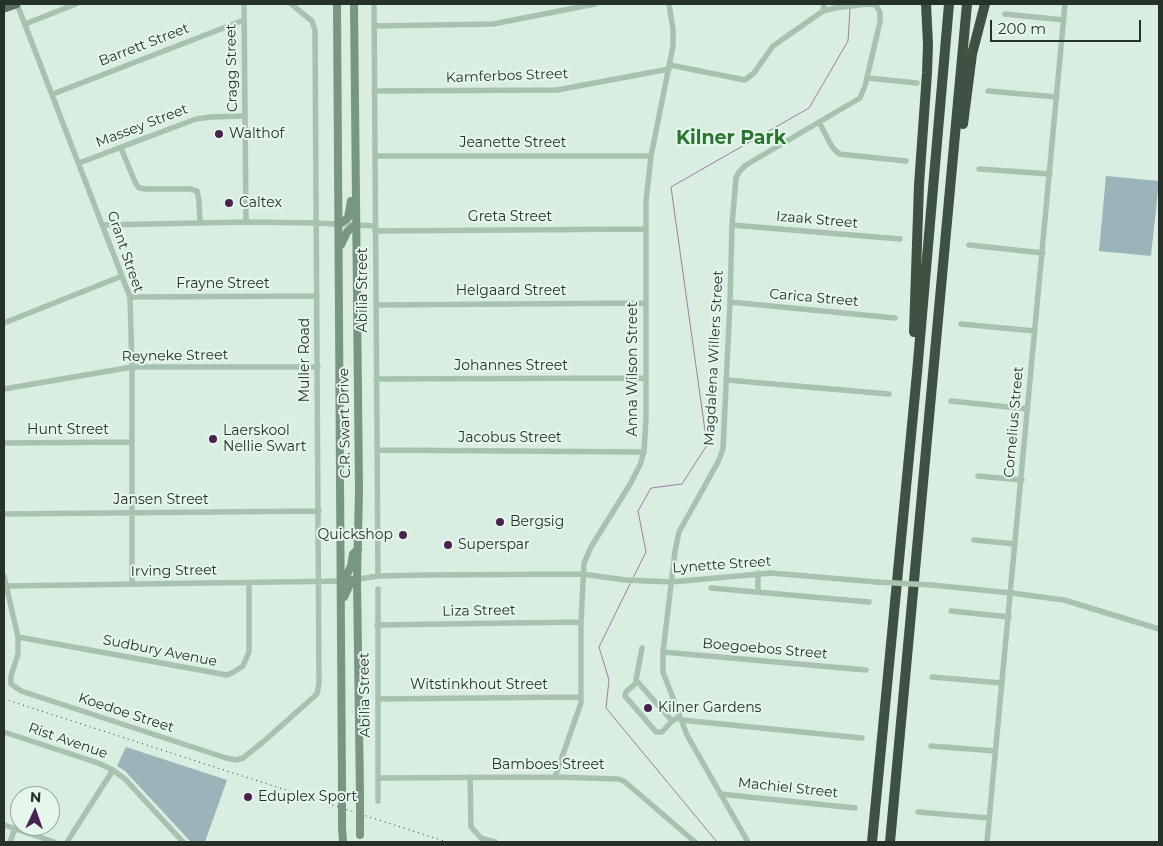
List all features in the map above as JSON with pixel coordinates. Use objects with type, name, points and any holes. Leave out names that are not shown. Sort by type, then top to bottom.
[{"type":"highway","points":[[917,373],[914,343],[916,248],[927,73],[926,4]]},
{"type":"highway","points":[[872,842],[917,373],[949,4]]},
{"type":"highway","points":[[890,842],[967,4]]},
{"type":"highway","points":[[940,301],[972,54],[985,4]]},
{"type":"main road","points":[[4,8],[16,4]]},
{"type":"main road","name":"C.R. Swart Drive","points":[[337,4],[339,249],[349,580],[360,796],[360,839]]},
{"type":"main road","name":"C.R. Swart Drive","points":[[342,842],[342,606],[358,549],[359,486],[354,4]]},
{"type":"main road","points":[[339,224],[348,218],[355,191]]},
{"type":"main road","points":[[339,249],[347,232],[355,225]]},
{"type":"main road","points":[[349,580],[353,554],[358,549]]},
{"type":"street","name":"Grant Street","points":[[16,4],[53,94],[130,296],[132,367],[132,584]]},
{"type":"street","points":[[25,24],[76,4]]},
{"type":"street","name":"Cragg Street","points":[[244,4],[246,222]]},
{"type":"street","name":"Muller Road","points":[[236,760],[243,758],[263,742],[317,694],[319,683],[315,30],[312,21],[291,4]]},
{"type":"street","name":"Abilia Street","points":[[374,4],[378,576]]},
{"type":"street","points":[[374,26],[493,24],[595,4]]},
{"type":"street","name":"Anna Wilson Street","points":[[555,777],[578,714],[581,697],[582,574],[584,563],[588,553],[629,486],[640,465],[644,452],[646,437],[646,201],[651,156],[674,36],[669,4]]},
{"type":"street","points":[[823,12],[824,4]]},
{"type":"street","name":"Cornelius Street","points":[[987,842],[1065,4]]},
{"type":"street","name":"Kamferbos Street","points":[[374,91],[557,90],[669,67],[736,79],[746,79],[754,72],[773,46],[823,12],[834,8],[855,5],[876,5]]},
{"type":"street","name":"Magdalena Willers Street","points":[[748,842],[698,756],[680,719],[663,672],[662,652],[674,551],[679,532],[721,457],[727,380],[735,181],[739,172],[746,165],[860,98],[867,78],[880,18],[880,9],[876,5]]},
{"type":"street","points":[[1005,14],[1064,20]]},
{"type":"street","name":"Barrett Street","points":[[53,94],[244,20]]},
{"type":"street","points":[[867,78],[917,83]]},
{"type":"street","points":[[988,91],[1057,97]]},
{"type":"street","name":"Massey Street","points":[[79,163],[196,119],[218,116],[245,116]]},
{"type":"street","points":[[819,122],[832,146],[839,154],[906,161]]},
{"type":"street","points":[[121,148],[134,182],[139,188],[190,189],[196,191],[199,201],[200,223]]},
{"type":"street","name":"Jeanette Street","points":[[375,156],[651,156]]},
{"type":"street","points":[[979,169],[1050,174]]},
{"type":"street","name":"Greta Street","points":[[103,225],[246,222],[339,224],[375,228],[645,229]]},
{"type":"street","name":"Izaak Street","points":[[732,225],[900,239]]},
{"type":"street","points":[[969,246],[1043,253]]},
{"type":"street","points":[[4,323],[122,276]]},
{"type":"street","name":"Frayne Street","points":[[130,296],[317,296]]},
{"type":"street","name":"Carica Street","points":[[730,302],[895,318]]},
{"type":"street","name":"Helgaard Street","points":[[376,305],[646,303]]},
{"type":"street","points":[[961,324],[1035,331]]},
{"type":"street","name":"Reyneke Street","points":[[4,388],[132,367],[318,367]]},
{"type":"street","name":"Johannes Street","points":[[376,379],[646,378]]},
{"type":"street","points":[[727,380],[889,394]]},
{"type":"street","points":[[950,401],[1028,409]]},
{"type":"street","name":"Hunt Street","points":[[4,443],[132,442]]},
{"type":"street","name":"Jacobus Street","points":[[376,450],[644,452]]},
{"type":"street","points":[[978,476],[1022,480]]},
{"type":"street","name":"Jansen Street","points":[[4,514],[318,511]]},
{"type":"street","points":[[974,540],[1015,544]]},
{"type":"street","points":[[758,573],[758,592]]},
{"type":"street","name":"Lynette Street","points":[[349,580],[378,576],[582,574],[625,580],[671,582],[758,573],[783,574],[932,585],[1072,601],[1159,629]]},
{"type":"street","points":[[4,576],[18,637]]},
{"type":"street","name":"Irving Street","points":[[6,586],[349,580]]},
{"type":"street","name":"Sudbury Avenue","points":[[18,637],[227,675],[243,666],[248,658],[249,583]]},
{"type":"street","name":"Abilia Street","points":[[378,588],[378,800]]},
{"type":"street","points":[[711,588],[868,602]]},
{"type":"street","points":[[951,611],[1009,617]]},
{"type":"street","name":"Liza Street","points":[[377,625],[581,622]]},
{"type":"street","name":"Koedoe Street","points":[[18,637],[18,654],[11,676],[12,684],[21,691],[236,760]]},
{"type":"street","points":[[642,648],[635,676],[637,682],[672,721]]},
{"type":"street","name":"Boegoebos Street","points":[[662,652],[866,670]]},
{"type":"street","points":[[932,677],[1002,683]]},
{"type":"street","points":[[637,682],[626,692],[625,696],[656,732],[662,732],[672,721],[680,719],[862,738]]},
{"type":"street","name":"Witstinkhout Street","points":[[378,699],[581,697]]},
{"type":"street","name":"Rist Avenue","points":[[4,732],[98,763],[113,770],[125,779],[183,842]]},
{"type":"street","points":[[931,746],[995,751]]},
{"type":"street","points":[[67,842],[113,770]]},
{"type":"street","points":[[470,777],[471,827],[481,838],[495,842]]},
{"type":"street","name":"Bamboes Street","points":[[378,778],[555,777],[621,780],[695,842]]},
{"type":"street","name":"Machiel Street","points":[[720,794],[854,808]]},
{"type":"street","points":[[918,812],[989,818]]},
{"type":"street","points":[[36,836],[54,842]]},
{"type":"shaded area","points":[[1106,176],[1159,181],[1151,256],[1099,251]]},
{"type":"shaded area","points":[[126,747],[227,780],[205,842],[191,842],[125,771],[117,766]]},
{"type":"waterway","points":[[633,578],[646,552],[638,511],[651,488],[682,484],[707,445],[671,187],[809,108],[848,41],[850,9]]},
{"type":"waterway","points":[[631,582],[599,647],[609,680],[606,708],[717,842]]},
{"type":"railway","points":[[4,699],[447,842]]},
{"type":"place","name":"Walthof","points":[[219,134]]},
{"type":"place","name":"Caltex","points":[[229,203]]},
{"type":"place","name":"Laerskool Nellie Swart","points":[[213,439]]},
{"type":"place","name":"Bergsig","points":[[500,522]]},
{"type":"place","name":"Quickshop","points":[[403,535]]},
{"type":"place","name":"Superspar","points":[[448,545]]},
{"type":"place","name":"Kilner Gardens","points":[[648,708]]},
{"type":"place","name":"Eduplex Sport","points":[[248,797]]},
{"type":"district","name":"Kilner Park","points":[[731,138]]}]
